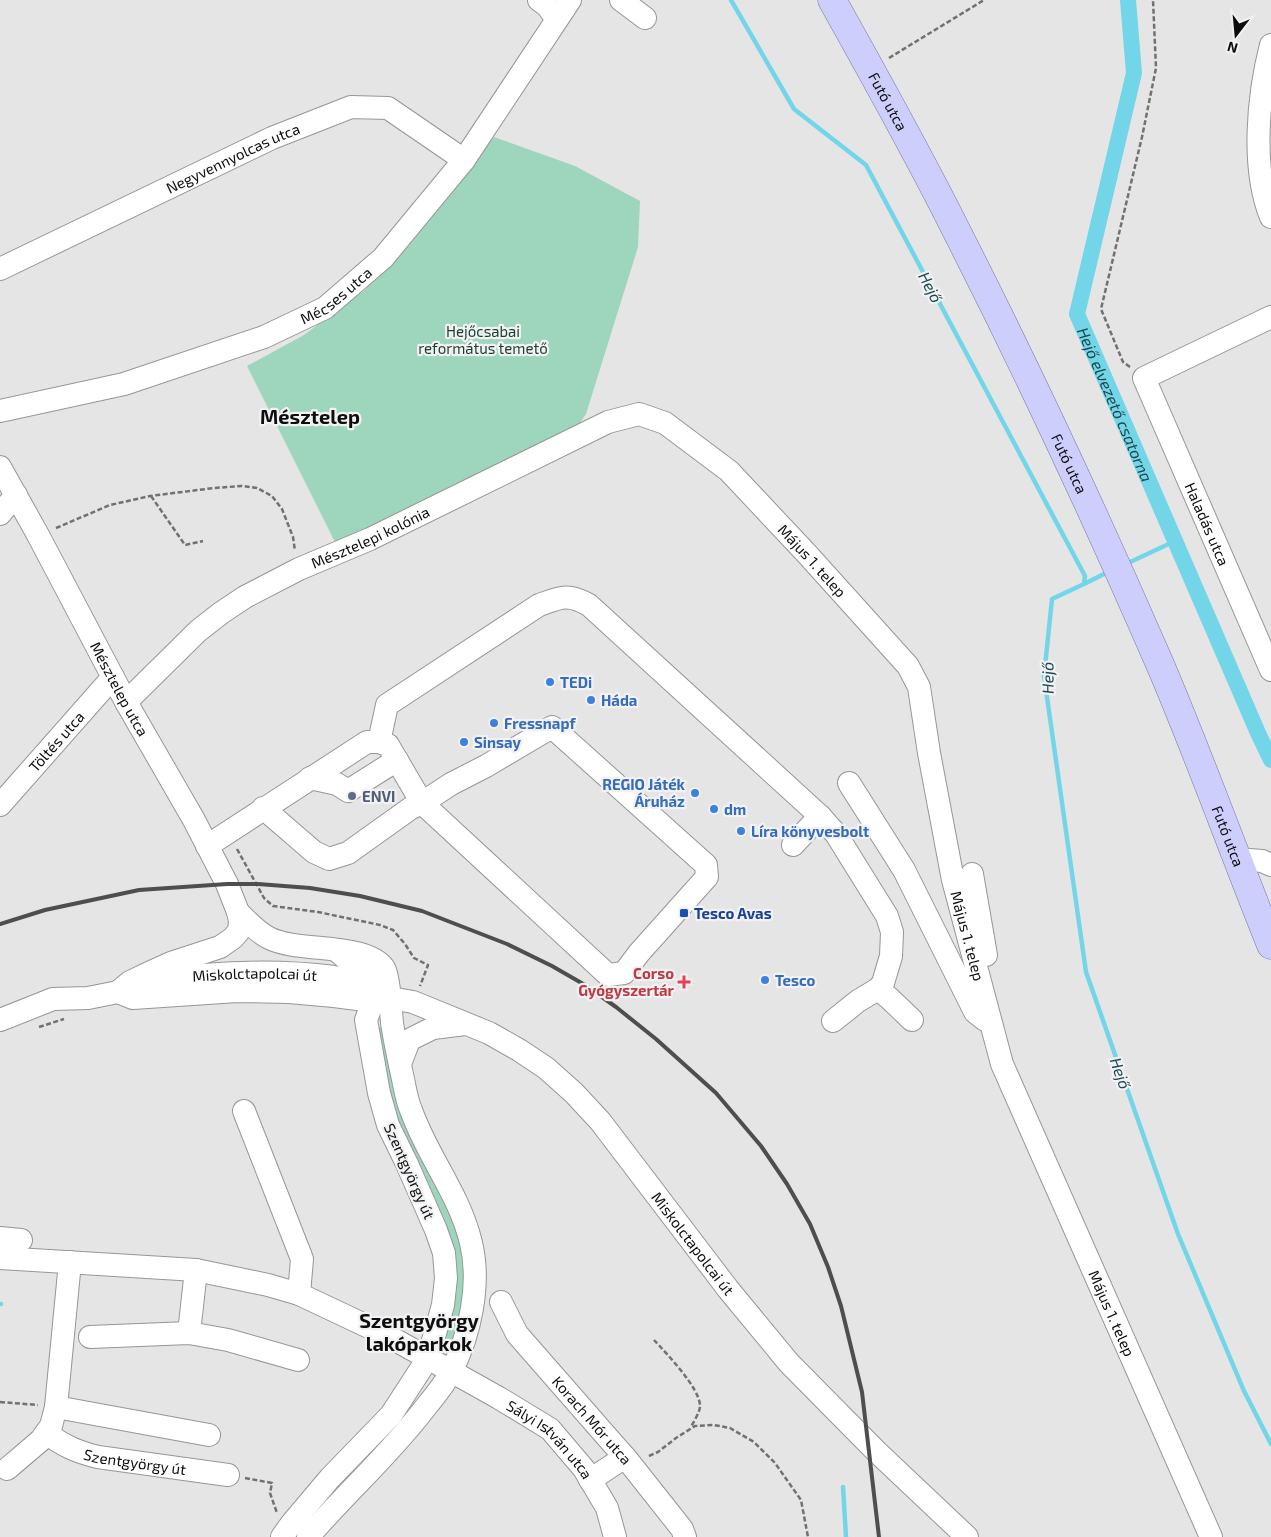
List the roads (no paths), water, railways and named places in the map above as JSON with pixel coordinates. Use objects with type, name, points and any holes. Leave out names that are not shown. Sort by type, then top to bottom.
[{"type":"main road","name":"Futó utca","points":[[832,0],[871,69],[988,293],[1118,569],[1160,665],[1238,859],[1264,907],[1271,945]]},
{"type":"street","points":[[539,0],[547,6],[557,19]]},
{"type":"street","name":"Mécses utca","points":[[0,411],[124,384],[264,338],[325,308],[384,258],[464,160],[570,0]]},
{"type":"street","points":[[621,0],[645,18]]},
{"type":"street","points":[[1271,45],[1261,90],[1265,124],[1260,163],[1265,202],[1271,217]]},
{"type":"street","name":"Negyvennyolcas utca","points":[[0,269],[10,266],[272,138],[351,107],[388,108],[464,160]]},
{"type":"street","name":"Haladás utca","points":[[1271,317],[1144,378],[1271,670]]},
{"type":"street","name":"Mésztelepi kolónia","points":[[126,702],[198,631],[221,612],[244,597],[299,569],[370,539],[608,422],[639,414]]},
{"type":"street","name":"Május 1. telep","points":[[639,414],[665,423],[729,471],[908,666],[920,687],[929,752],[953,880],[1002,1064],[1211,1537]]},
{"type":"street","name":"Mésztelep utca","points":[[0,467],[126,702],[207,846],[227,884],[238,912],[240,931],[220,947],[171,963],[124,987]]},
{"type":"street","points":[[0,514],[16,495]]},
{"type":"street","points":[[379,742],[387,704],[539,605],[561,597],[577,598],[589,605],[820,816],[836,834],[888,916],[892,932],[891,956],[883,983],[878,989],[858,1001],[833,1021]]},
{"type":"street","name":"Töltés utca","points":[[0,805],[113,677]]},
{"type":"street","points":[[207,846],[263,808],[367,742],[379,742],[388,745],[422,803],[608,975],[624,973],[639,953],[708,877],[706,865],[552,727],[486,766],[451,784],[422,803],[411,808],[348,853],[329,858],[314,852],[263,808]]},
{"type":"street","points":[[310,778],[337,784],[348,791],[397,760]]},
{"type":"street","points":[[849,783],[904,870],[975,1012],[991,1026]]},
{"type":"street","points":[[793,845],[820,816]]},
{"type":"street","points":[[1238,859],[1262,861],[1271,865]]},
{"type":"street","points":[[972,874],[994,999],[991,1026]]},
{"type":"street","name":"Mésztelep utca","points":[[238,912],[269,939],[290,944],[360,953],[374,958],[385,969],[375,1001]]},
{"type":"street","name":"Miskolctapolcai út","points":[[0,1020],[53,999],[88,998],[124,987],[229,973],[272,972],[306,974],[375,1001]]},
{"type":"street","name":"Miskolctapolcai út","points":[[124,987],[133,998],[237,992],[289,992],[375,1001],[413,1002],[489,1033],[519,1050],[546,1068],[574,1093],[600,1121],[728,1289],[789,1363],[877,1452],[966,1537]]},
{"type":"street","points":[[878,989],[912,1020]]},
{"type":"street","name":"Szentgyörgy út","points":[[308,1537],[332,1509],[407,1431],[443,1385],[451,1372],[460,1350],[474,1294],[475,1269],[471,1243],[454,1195],[410,1110],[392,1022],[375,1001]]},
{"type":"street","name":"Szentgyörgy út","points":[[282,1537],[292,1522],[330,1478],[391,1415],[428,1358],[443,1305],[446,1278],[444,1253],[411,1172],[388,1125],[379,1093],[375,1001]]},
{"type":"street","points":[[400,1064],[411,1040],[433,1028],[466,1024]]},
{"type":"street","points":[[244,1111],[302,1259],[299,1294]]},
{"type":"street","points":[[0,1258],[196,1270],[268,1285],[299,1294],[390,1337],[451,1372]]},
{"type":"street","points":[[7,1469],[41,1440],[51,1426],[56,1407],[70,1262]]},
{"type":"street","points":[[188,1333],[196,1270]]},
{"type":"street","name":"Korach Mór utca","points":[[501,1302],[517,1334],[627,1460],[682,1529],[685,1537]]},
{"type":"street","points":[[90,1336],[188,1333],[228,1340],[298,1360]]},
{"type":"street","name":"Sályi István utca","points":[[451,1372],[506,1401],[550,1429],[584,1469],[607,1508],[615,1537]]},
{"type":"street","points":[[56,1407],[210,1435]]},
{"type":"street","name":"Szentgyörgy út","points":[[46,1433],[58,1442],[78,1452],[98,1457],[228,1475]]},
{"type":"street","points":[[590,1480],[627,1460]]},
{"type":"waterway","name":"Hejő","points":[[731,0],[794,109],[866,165],[1085,576],[1084,584],[1052,599],[1044,676],[1086,972],[1178,1234],[1244,1391],[1271,1444]]},
{"type":"waterway","name":"Hejő elvezető csatorna","points":[[1128,0],[1134,73],[1077,314],[1271,760]]},
{"type":"waterway","points":[[1126,564],[1175,541]]},
{"type":"waterway","points":[[1084,584],[1110,571]]},
{"type":"waterway","points":[[843,1487],[846,1537]]},
{"type":"railway","points":[[0,924],[45,910],[139,890],[227,884],[310,888],[360,896],[422,911],[507,944],[585,985],[656,1039],[716,1093],[761,1146],[787,1184],[810,1224],[828,1267],[841,1306],[862,1392],[879,1537]]},
{"type":"place","name":"TEDi","points":[[550,682]]},
{"type":"place","name":"Háda","points":[[591,700]]},
{"type":"place","name":"Fressnapf","points":[[494,723]]},
{"type":"place","name":"Sinsay","points":[[464,742]]},
{"type":"place","name":"REGIO Játék Áruház","points":[[695,793]]},
{"type":"place","name":"ENVI","points":[[352,796]]},
{"type":"place","name":"dm","points":[[714,809]]},
{"type":"place","name":"Líra könyvesbolt","points":[[741,831]]},
{"type":"place","name":"Tesco Avas","points":[[684,913]]},
{"type":"place","name":"Tesco","points":[[765,980]]},
{"type":"place","name":"Corso Gyógyszertár","points":[[684,982]]},
{"type":"district","name":"Mésztelep","points":[[310,416]]},
{"type":"district","name":"Szentgyörgy lakóparkok","points":[[419,1332]]},
{"type":"park label","name":"Hejőcsabai református temető","points":[[483,340]]}]
